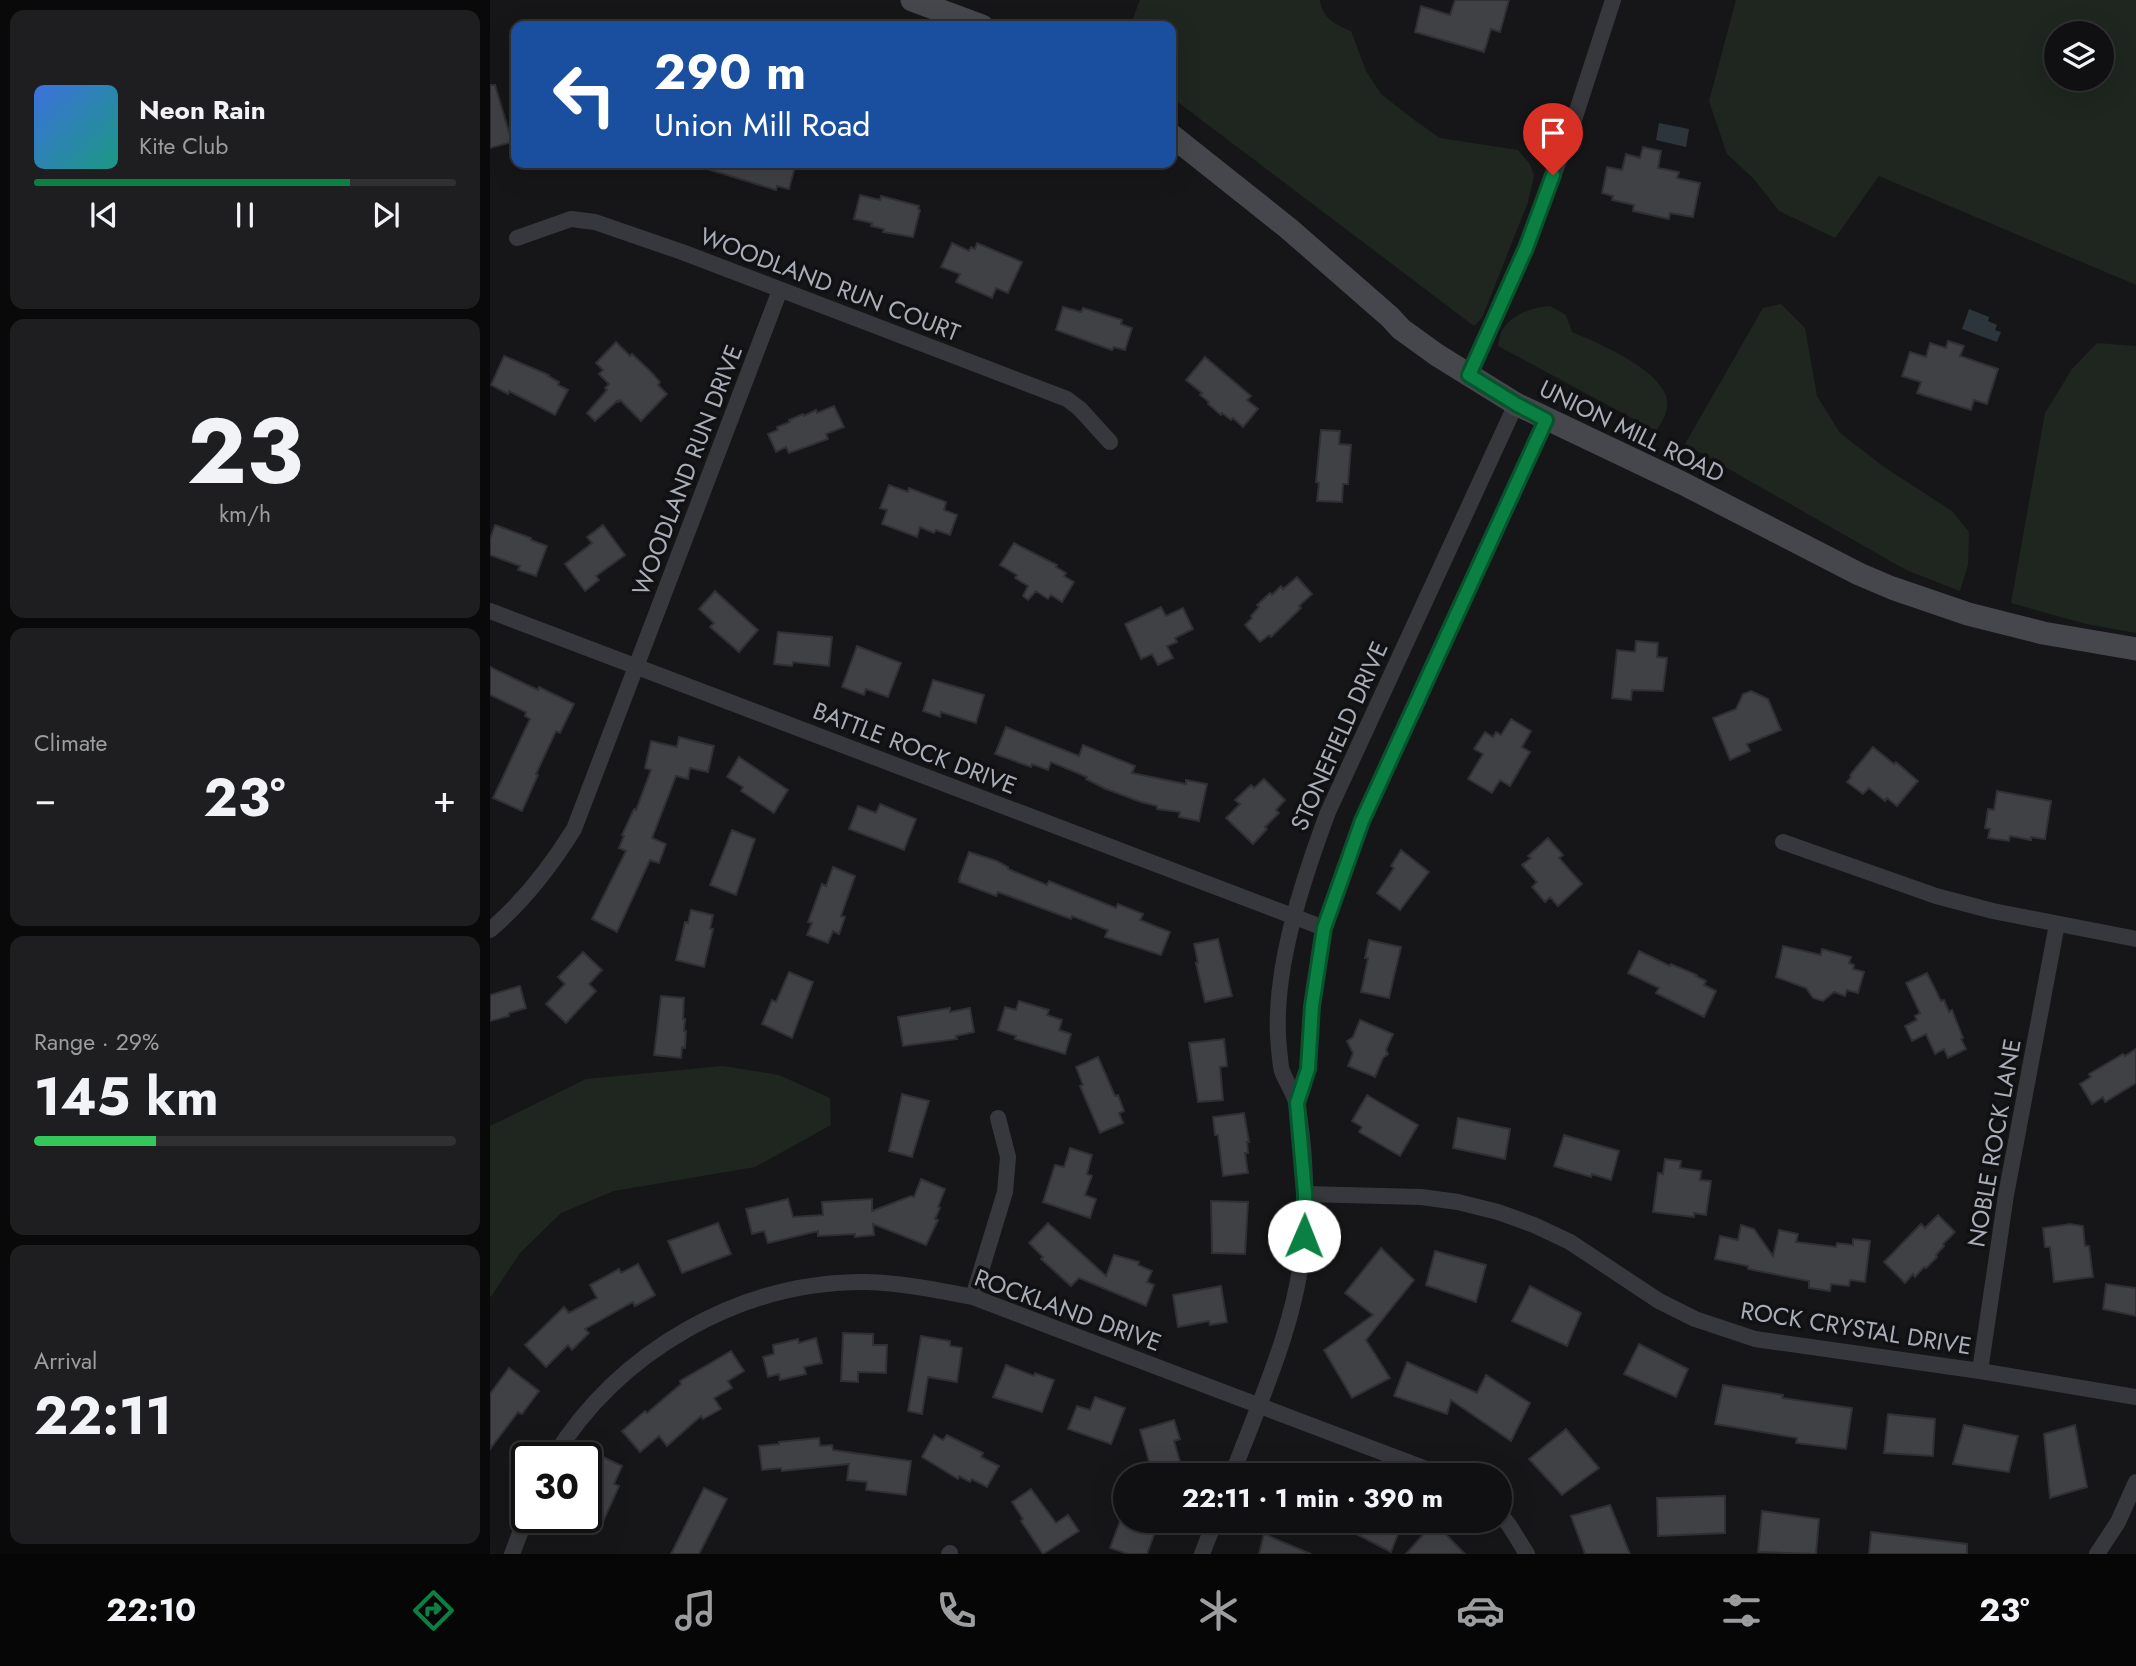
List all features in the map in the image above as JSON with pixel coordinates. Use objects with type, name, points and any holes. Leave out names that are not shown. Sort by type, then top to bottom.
[{"type":"street","points":[[912,0],[969,21]]},
{"type":"street","points":[[1469,375],[1526,248],[1572,126],[1613,0]]},
{"type":"street","name":"UNION MILL ROAD","points":[[1176,139],[1288,228],[1401,329],[1437,355],[1546,420],[1682,483],[1847,568],[1892,588],[1968,614],[2019,627],[2136,649]]},
{"type":"street","name":"WOODLAND RUN COURT","points":[[517,238],[571,219],[586,220],[682,252],[1068,399],[1110,442]]},
{"type":"street","name":"WOODLAND RUN DRIVE","points":[[490,930],[513,910],[575,829],[780,290]]},
{"type":"street","name":"STONEFIELD DRIVE","points":[[1236,1463],[1285,1334],[1296,1291],[1304,1236],[1305,1194],[1297,1103],[1282,1071],[1278,1023],[1284,961],[1293,918],[1312,853],[1328,812],[1516,404]]},
{"type":"street","name":"STONEFIELD DRIVE","points":[[1297,1103],[1308,1069],[1312,1006],[1324,928],[1362,821],[1546,420]]},
{"type":"street","name":"BATTLE ROCK DRIVE","points":[[490,611],[1324,928]]},
{"type":"street","points":[[1783,842],[1936,896],[2136,939]]},
{"type":"street","name":"NOBLE ROCK LANE","points":[[1980,1371],[2006,1195],[2057,924]]},
{"type":"street","points":[[973,1297],[1004,1192],[1009,1163],[998,1118]]},
{"type":"street","name":"ROCK CRYSTAL DRIVE","points":[[1305,1194],[1421,1197],[1458,1202],[1498,1212],[1570,1242],[1659,1301],[1695,1319],[1755,1339],[1980,1371],[2136,1397]]},
{"type":"street","name":"ROCKLAND DRIVE","points":[[563,1442],[592,1405],[616,1380],[643,1357],[709,1317],[786,1291],[828,1284],[866,1282],[911,1286],[973,1297],[1411,1463]]},
{"type":"street","points":[[2098,1554],[2118,1522],[2136,1482]]},
{"type":"street","points":[[1512,1530],[1527,1554]]},
{"type":"street","points":[[512,1554],[520,1533]]},
{"type":"street","points":[[1202,1554],[1210,1533]]},
{"type":"shaded area","points":[[1140,0],[1320,0],[1327,16],[1351,31],[1366,71],[1381,94],[1417,122],[1440,138],[1518,150],[1530,164],[1534,176],[1528,202],[1482,318],[1474,326],[1176,101],[1176,21],[1132,21]]},
{"type":"shaded area","points":[[1736,0],[2136,0],[2136,285],[1879,176],[1835,238],[1779,211],[1753,178],[1727,154],[1709,101]]},
{"type":"shaded area","points":[[1659,123],[1689,129],[1686,147],[1656,140]]},
{"type":"shaded area","points":[[1781,304],[1805,328],[1817,396],[1840,433],[1884,467],[1952,511],[1969,532],[1968,565],[1960,591],[1906,570],[1685,444],[1763,308]]},
{"type":"shaded area","points":[[1550,306],[1566,315],[1572,332],[1625,357],[1651,375],[1660,385],[1666,396],[1667,406],[1656,431],[1498,346],[1502,331],[1512,319],[1530,310]]},
{"type":"shaded area","points":[[1969,309],[1989,317],[1988,321],[1997,325],[1995,330],[2001,332],[1997,342],[1962,329]]},
{"type":"shaded area","points":[[2097,343],[2136,346],[2136,633],[2086,624],[2011,603],[2045,413],[2072,369]]},
{"type":"shaded area","points":[[723,1066],[779,1075],[830,1098],[831,1125],[755,1167],[614,1191],[561,1213],[520,1253],[490,1298],[490,1126],[586,1079]]},
{"type":"building","points":[[1455,0],[1509,0],[1500,32],[1491,29],[1484,52],[1415,32],[1421,6],[1450,15]]},
{"type":"building","points":[[490,85],[495,85],[511,142],[490,148]]},
{"type":"building","points":[[1643,147],[1661,151],[1658,168],[1679,172],[1677,178],[1700,183],[1693,217],[1670,213],[1669,219],[1633,211],[1634,205],[1612,200],[1613,196],[1602,193],[1607,167],[1622,170],[1626,154],[1640,158]]},
{"type":"building","points":[[704,168],[795,168],[789,189],[777,186],[776,190]]},
{"type":"building","points":[[860,195],[880,200],[881,196],[919,206],[913,237],[883,232],[884,229],[871,226],[872,223],[854,219]]},
{"type":"building","points":[[952,243],[969,251],[971,247],[975,249],[977,243],[1022,262],[1008,293],[996,288],[992,298],[956,282],[960,274],[941,267]]},
{"type":"building","points":[[1063,307],[1081,312],[1083,308],[1122,320],[1121,324],[1132,328],[1125,350],[1114,347],[1112,350],[1056,330]]},
{"type":"building","points":[[1948,341],[1964,346],[1960,356],[1998,369],[1987,404],[1974,400],[1971,410],[1917,393],[1921,382],[1902,376],[1910,352],[1926,357],[1930,343],[1946,348]]},
{"type":"building","points":[[616,342],[650,371],[667,394],[641,421],[620,400],[595,421],[587,413],[609,384],[599,374],[603,370],[596,363]]},
{"type":"building","points":[[504,356],[549,375],[559,382],[558,385],[568,390],[555,415],[509,391],[508,394],[491,385]]},
{"type":"building","points":[[1205,357],[1251,396],[1247,400],[1258,409],[1243,427],[1233,418],[1231,420],[1222,413],[1221,415],[1200,395],[1202,393],[1186,380]]},
{"type":"building","points":[[834,406],[844,427],[826,434],[828,439],[789,453],[786,447],[776,452],[768,434],[803,414],[804,416],[816,410],[817,413]]},
{"type":"building","points":[[1321,430],[1340,431],[1339,444],[1351,445],[1348,484],[1343,484],[1342,502],[1317,501]]},
{"type":"building","points":[[889,485],[908,492],[909,488],[946,502],[944,510],[957,515],[950,535],[936,530],[934,533],[920,527],[917,537],[882,524],[887,510],[880,508]]},
{"type":"building","points":[[495,525],[547,546],[536,576],[518,570],[520,566],[490,555],[490,539]]},
{"type":"building","points":[[603,525],[625,555],[596,576],[599,580],[585,591],[565,564],[592,543],[587,537]]},
{"type":"building","points":[[1014,543],[1057,565],[1056,567],[1066,573],[1064,576],[1074,582],[1062,602],[1051,595],[1048,599],[1036,591],[1028,600],[1023,596],[1028,586],[1015,578],[1017,575],[1000,565]]},
{"type":"building","points":[[1297,577],[1312,594],[1271,637],[1269,635],[1260,642],[1245,625],[1259,607],[1257,605],[1270,593],[1272,595],[1281,586],[1283,589]]},
{"type":"building","points":[[715,591],[758,630],[739,652],[710,627],[714,623],[699,609]]},
{"type":"building","points":[[1161,607],[1166,616],[1183,608],[1193,629],[1175,638],[1177,642],[1167,646],[1173,658],[1158,665],[1152,654],[1141,659],[1125,624]]},
{"type":"building","points":[[778,632],[832,637],[829,666],[793,662],[792,666],[774,664]]},
{"type":"building","points":[[1636,641],[1658,643],[1657,657],[1667,658],[1663,691],[1632,690],[1631,700],[1612,698],[1617,650],[1635,652]]},
{"type":"building","points":[[857,646],[901,663],[888,697],[866,689],[864,695],[842,687]]},
{"type":"building","points":[[490,667],[574,704],[560,733],[556,731],[522,811],[493,798],[530,719],[525,716],[526,712],[490,695]]},
{"type":"building","points":[[933,680],[984,695],[976,723],[941,712],[940,717],[923,711]]},
{"type":"building","points":[[1751,691],[1768,699],[1781,730],[1747,744],[1750,751],[1730,760],[1713,718],[1736,709],[1743,694]]},
{"type":"building","points":[[1511,719],[1531,731],[1522,747],[1530,752],[1510,786],[1500,780],[1492,793],[1468,779],[1483,754],[1474,749],[1485,732],[1493,737],[1496,732],[1501,735]]},
{"type":"building","points":[[1006,727],[1079,756],[1083,745],[1135,766],[1132,773],[1186,784],[1186,780],[1207,784],[1199,821],[1179,817],[1180,812],[1157,809],[1157,806],[1106,789],[1086,779],[1087,777],[1051,762],[1048,770],[995,754]]},
{"type":"building","points":[[679,737],[714,746],[708,772],[690,768],[688,779],[676,776],[652,838],[666,844],[659,863],[650,860],[617,932],[592,919],[626,851],[619,848],[624,836],[622,835],[634,809],[636,810],[651,770],[645,768],[651,741],[677,747]]},
{"type":"building","points":[[1873,747],[1918,781],[1897,806],[1887,798],[1885,801],[1869,788],[1863,794],[1847,782]]},
{"type":"building","points":[[739,757],[788,790],[774,813],[741,791],[743,787],[727,777]]},
{"type":"building","points":[[1264,779],[1285,800],[1276,810],[1279,813],[1253,844],[1226,818],[1240,804],[1235,800],[1251,785],[1254,788]]},
{"type":"building","points":[[1997,791],[2051,801],[2045,839],[2031,837],[2031,840],[2010,836],[2009,841],[1988,838],[1990,829],[1985,828],[1988,809],[1994,810]]},
{"type":"building","points":[[880,804],[916,819],[904,850],[849,829],[858,806],[876,813]]},
{"type":"building","points":[[732,830],[755,839],[736,895],[710,885]]},
{"type":"building","points":[[1548,838],[1563,855],[1559,858],[1582,884],[1558,906],[1550,897],[1545,902],[1532,887],[1537,882],[1522,865]]},
{"type":"building","points":[[1401,850],[1429,872],[1400,910],[1377,893],[1394,868],[1391,866]]},
{"type":"building","points":[[969,852],[997,861],[1008,869],[1047,885],[1049,881],[1116,908],[1118,904],[1143,914],[1140,920],[1170,932],[1161,955],[1105,937],[1108,930],[1072,916],[1071,919],[998,892],[996,896],[959,882]]},
{"type":"building","points":[[833,867],[855,876],[841,916],[845,917],[839,934],[833,931],[828,943],[807,935],[812,923],[808,922],[822,884],[826,886]]},
{"type":"building","points":[[691,910],[713,915],[710,929],[713,929],[704,967],[676,960],[685,922],[688,923]]},
{"type":"building","points":[[1218,939],[1232,996],[1205,1002],[1194,944]]},
{"type":"building","points":[[1369,940],[1401,947],[1389,998],[1361,992]]},
{"type":"building","points":[[1783,946],[1821,955],[1822,949],[1851,957],[1849,963],[1854,965],[1853,969],[1864,972],[1858,993],[1847,990],[1845,996],[1834,992],[1823,1001],[1813,998],[1806,988],[1776,977]]},
{"type":"building","points":[[1639,951],[1697,975],[1706,981],[1704,985],[1716,991],[1704,1017],[1656,993],[1659,988],[1628,973]]},
{"type":"building","points":[[583,952],[602,970],[589,984],[596,991],[566,1023],[546,1004],[565,984],[558,977]]},
{"type":"building","points":[[789,972],[813,982],[792,1038],[762,1024],[772,1000],[776,1002]]},
{"type":"building","points":[[1927,973],[1941,1001],[1944,1000],[1949,1012],[1952,1010],[1966,1049],[1948,1058],[1944,1049],[1935,1054],[1926,1034],[1912,1041],[1905,1026],[1917,1020],[1915,1016],[1920,1013],[1906,983]]},
{"type":"building","points":[[520,986],[526,1008],[490,1021],[490,995]]},
{"type":"building","points":[[661,996],[684,998],[683,1019],[686,1031],[685,1048],[682,1047],[681,1058],[654,1055]]},
{"type":"building","points":[[1019,1001],[1049,1010],[1047,1015],[1062,1020],[1059,1030],[1071,1034],[1065,1054],[1015,1039],[1016,1036],[998,1030],[1005,1007],[1016,1010]]},
{"type":"building","points":[[950,1008],[950,1012],[970,1008],[974,1032],[956,1036],[957,1039],[903,1046],[898,1017]]},
{"type":"building","points":[[1360,1020],[1393,1034],[1386,1050],[1388,1054],[1383,1058],[1375,1077],[1348,1066],[1353,1053],[1347,1041],[1353,1037]]},
{"type":"building","points":[[1224,1039],[1227,1066],[1220,1067],[1223,1100],[1198,1102],[1189,1043]]},
{"type":"building","points":[[2136,1049],[2136,1083],[2105,1102],[2103,1097],[2092,1104],[2080,1084],[2091,1077],[2089,1074]]},
{"type":"building","points":[[1098,1057],[1124,1111],[1119,1113],[1123,1123],[1100,1133],[1080,1086],[1083,1085],[1076,1067]]},
{"type":"building","points":[[902,1094],[929,1101],[912,1157],[889,1151]]},
{"type":"building","points":[[1367,1095],[1418,1125],[1400,1156],[1359,1132],[1362,1127],[1352,1121]]},
{"type":"building","points":[[1244,1113],[1249,1142],[1248,1153],[1245,1153],[1248,1173],[1223,1176],[1213,1117]]},
{"type":"building","points":[[1458,1118],[1510,1129],[1505,1159],[1453,1148]]},
{"type":"building","points":[[1564,1135],[1619,1151],[1611,1180],[1554,1166]]},
{"type":"building","points":[[1070,1148],[1092,1155],[1087,1174],[1092,1176],[1085,1195],[1096,1199],[1090,1218],[1043,1202],[1055,1165],[1064,1167]]},
{"type":"building","points":[[1665,1159],[1681,1161],[1680,1168],[1701,1171],[1700,1180],[1711,1181],[1706,1215],[1694,1213],[1694,1217],[1653,1212],[1658,1173],[1663,1174]]},
{"type":"building","points":[[921,1179],[945,1189],[935,1219],[938,1220],[926,1245],[873,1224],[874,1235],[855,1237],[855,1234],[818,1236],[818,1231],[768,1243],[764,1231],[752,1234],[746,1209],[788,1199],[793,1217],[823,1215],[822,1202],[872,1199],[872,1211],[914,1197]]},
{"type":"building","points":[[1211,1201],[1248,1202],[1245,1254],[1212,1253]]},
{"type":"building","points":[[1938,1215],[1955,1232],[1943,1244],[1937,1257],[1905,1283],[1884,1262],[1921,1224],[1925,1228]]},
{"type":"building","points":[[718,1223],[731,1254],[682,1273],[668,1241]]},
{"type":"building","points":[[1048,1223],[1106,1276],[1114,1255],[1139,1262],[1138,1265],[1152,1271],[1147,1282],[1154,1285],[1146,1306],[1079,1278],[1071,1286],[1041,1259],[1043,1257],[1029,1243]]},
{"type":"building","points":[[2070,1224],[2083,1226],[2093,1277],[2054,1282],[2050,1247],[2045,1247],[2043,1228]]},
{"type":"building","points":[[1741,1225],[1754,1229],[1773,1256],[1779,1230],[1798,1234],[1796,1242],[1836,1247],[1837,1243],[1853,1245],[1853,1239],[1870,1241],[1865,1282],[1850,1280],[1849,1286],[1831,1284],[1830,1291],[1809,1288],[1809,1281],[1748,1269],[1748,1266],[1715,1259],[1720,1236],[1738,1240]]},
{"type":"building","points":[[1381,1248],[1414,1280],[1366,1340],[1390,1378],[1352,1398],[1324,1350],[1373,1315],[1345,1293]]},
{"type":"building","points":[[1435,1251],[1486,1265],[1476,1302],[1426,1285]]},
{"type":"building","points":[[638,1264],[655,1295],[635,1306],[633,1302],[585,1329],[589,1333],[572,1350],[568,1345],[546,1367],[525,1345],[564,1307],[569,1313],[597,1298],[590,1285],[619,1269],[621,1273]]},
{"type":"building","points":[[2106,1284],[2136,1288],[2136,1316],[2103,1309]]},
{"type":"building","points":[[1221,1286],[1227,1322],[1210,1325],[1209,1321],[1178,1327],[1173,1295]]},
{"type":"building","points":[[1530,1286],[1581,1313],[1567,1346],[1512,1321]]},
{"type":"building","points":[[843,1333],[873,1334],[873,1345],[887,1345],[886,1373],[858,1372],[858,1382],[841,1381]]},
{"type":"building","points":[[921,1336],[950,1341],[950,1346],[962,1348],[957,1382],[928,1377],[922,1414],[908,1411]]},
{"type":"building","points":[[816,1338],[822,1363],[804,1367],[806,1374],[780,1380],[779,1374],[768,1377],[763,1357],[774,1354],[773,1345],[798,1339],[799,1343]]},
{"type":"building","points":[[1639,1344],[1688,1369],[1676,1397],[1624,1374]]},
{"type":"building","points":[[731,1351],[744,1371],[728,1381],[732,1388],[714,1398],[721,1409],[703,1419],[701,1416],[667,1446],[659,1436],[640,1452],[622,1431],[681,1384],[680,1381]]},
{"type":"building","points":[[1407,1362],[1477,1393],[1486,1375],[1530,1403],[1511,1441],[1451,1400],[1447,1414],[1394,1396]]},
{"type":"building","points":[[1006,1365],[1034,1376],[1035,1373],[1054,1380],[1042,1412],[993,1397]]},
{"type":"building","points":[[509,1368],[539,1391],[522,1414],[518,1412],[490,1449],[490,1394]]},
{"type":"building","points":[[1723,1385],[1783,1395],[1782,1398],[1852,1408],[1846,1449],[1796,1443],[1797,1438],[1715,1424]]},
{"type":"building","points":[[1095,1397],[1125,1408],[1111,1444],[1068,1429],[1077,1406],[1090,1410]]},
{"type":"building","points":[[1888,1414],[1935,1419],[1933,1456],[1884,1453]]},
{"type":"building","points":[[1174,1420],[1180,1439],[1174,1441],[1180,1463],[1150,1463],[1140,1430]]},
{"type":"building","points":[[1964,1425],[2018,1436],[2009,1472],[1953,1464]]},
{"type":"building","points":[[2075,1425],[2087,1487],[2050,1498],[2044,1434]]},
{"type":"building","points":[[1566,1429],[1599,1468],[1562,1495],[1529,1459]]},
{"type":"building","points":[[934,1435],[943,1440],[947,1435],[983,1453],[981,1457],[999,1466],[987,1487],[972,1479],[970,1482],[959,1476],[958,1479],[922,1457]]},
{"type":"building","points":[[819,1438],[820,1446],[832,1445],[833,1450],[911,1461],[906,1495],[866,1490],[867,1482],[847,1480],[849,1464],[782,1471],[781,1468],[762,1470],[759,1446]]},
{"type":"building","points":[[602,1456],[622,1466],[614,1484],[619,1486],[603,1522]]},
{"type":"building","points":[[704,1488],[727,1499],[699,1554],[671,1554]]},
{"type":"building","points":[[1031,1489],[1056,1523],[1068,1515],[1079,1531],[1043,1554],[1012,1502]]},
{"type":"building","points":[[1725,1496],[1725,1533],[1658,1536],[1657,1498]]},
{"type":"building","points":[[1610,1505],[1630,1554],[1585,1554],[1571,1516]]},
{"type":"building","points":[[1762,1511],[1819,1519],[1816,1554],[1758,1552]]},
{"type":"building","points":[[1871,1532],[1967,1544],[1967,1554],[1869,1554]]},
{"type":"building","points":[[1116,1533],[1155,1533],[1147,1554],[1128,1554],[1110,1548]]},
{"type":"building","points":[[1354,1533],[1398,1533],[1391,1552]]},
{"type":"building","points":[[1424,1533],[1445,1533],[1465,1554],[1406,1554]]},
{"type":"building","points":[[1264,1534],[1311,1554],[1259,1554]]},
{"type":"route","points":[[1304,1236],[1305,1194],[1297,1103],[1308,1069],[1312,1006],[1324,928],[1362,821],[1546,420],[1469,375],[1526,248],[1553,175]]}]
